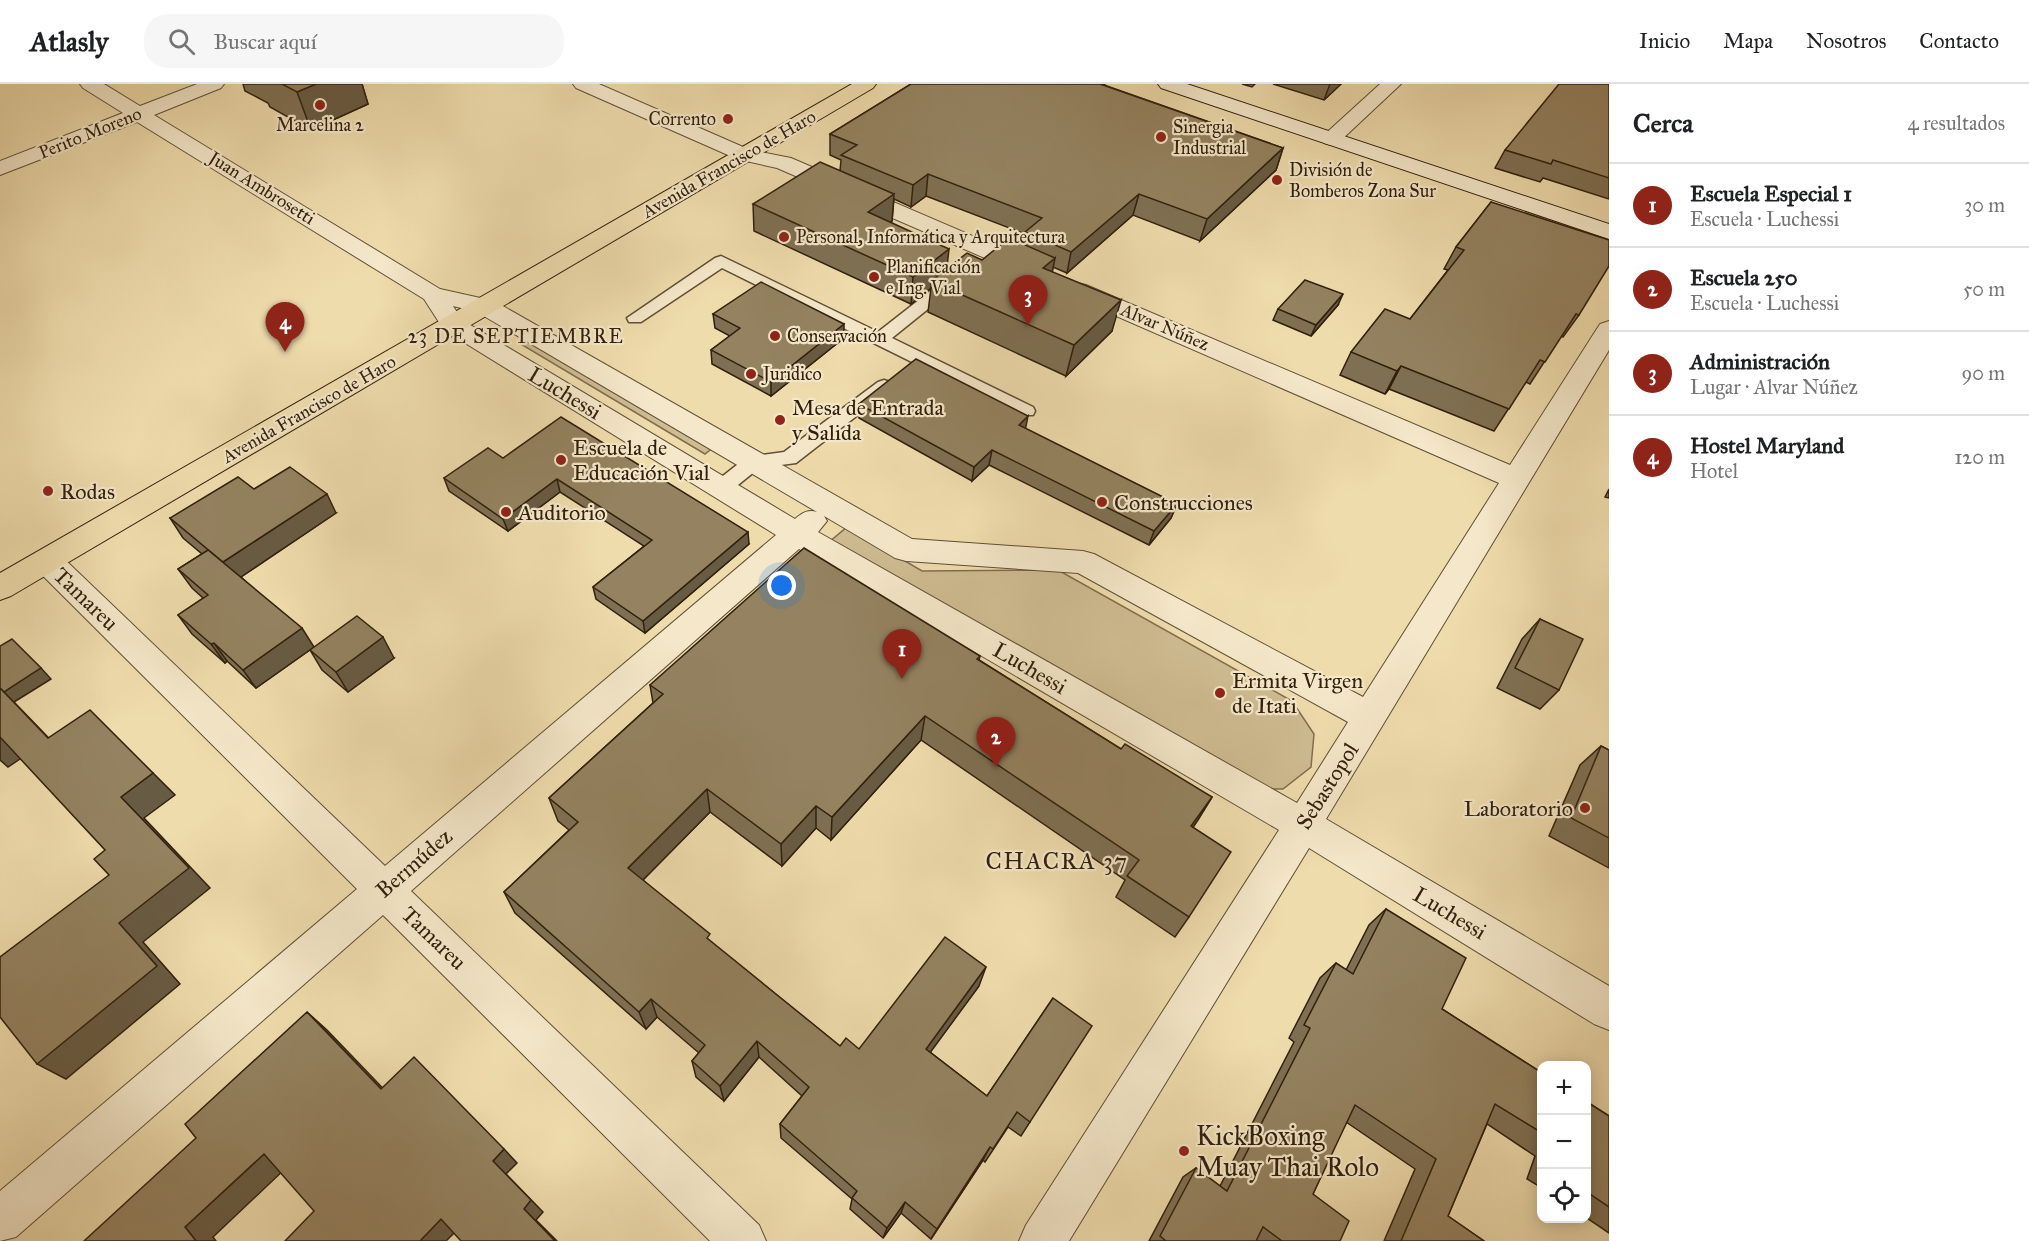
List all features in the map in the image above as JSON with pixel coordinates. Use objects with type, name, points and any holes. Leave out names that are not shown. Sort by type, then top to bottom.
[{"type":"main road","name":"Avenida Francisco de Haro","points":[[0,588],[867,84]]},
{"type":"street","name":"Juan Ambrosetti","points":[[90,84],[432,294],[485,306]]},
{"type":"street","name":"Perito Moreno","points":[[0,169],[214,84]]},
{"type":"street","name":"Alvar Núñez","points":[[583,84],[744,155],[783,163],[1517,479]]},
{"type":"street","points":[[1168,84],[1609,232]]},
{"type":"street","points":[[1331,139],[1391,84]]},
{"type":"street","name":"Juan Ambrosetti","points":[[432,294],[453,325]]},
{"type":"street","name":"Luchessi","points":[[485,306],[906,550],[1083,562],[1370,717]]},
{"type":"street","name":"Luchessi","points":[[453,325],[797,534],[1303,825],[1609,1009]]},
{"type":"street","name":"Sebastopol","points":[[1042,1241],[1303,825],[1609,329]]},
{"type":"street","name":"Bermúdez","points":[[0,1221],[830,506]]},
{"type":"street","name":"Tamareu","points":[[46,561],[743,1241]]},
{"type":"lane","points":[[635,318],[721,261],[1026,411]]},
{"type":"lane","points":[[880,339],[971,267]]},
{"type":"lane","points":[[721,488],[754,462],[789,458],[919,359]]},
{"type":"shaded area","points":[[529,337],[715,446],[705,454],[519,343]]},
{"type":"shaded area","points":[[847,527],[922,571],[1058,570],[1292,701],[1314,734],[1311,767],[1283,789],[1240,789],[828,543]]},
{"type":"building","points":[[282,84],[316,84],[297,92]]},
{"type":"building","points":[[911,84],[1100,84],[1283,148],[1207,219],[1139,194],[1071,252],[1025,232],[1042,218],[928,174],[913,185],[841,155],[857,145],[830,134]]},
{"type":"building","points":[[1559,84],[1609,84],[1609,178],[1553,160],[1551,164],[1505,150]]},
{"type":"building","points":[[820,162],[894,194],[868,212],[949,249],[913,277],[753,204]]},
{"type":"building","points":[[1491,202],[1609,240],[1609,266],[1579,315],[1576,314],[1545,362],[1540,360],[1509,409],[1401,366],[1397,371],[1351,352],[1385,309],[1410,319],[1464,250],[1456,247]]},
{"type":"building","points":[[1009,238],[1055,258],[1043,268],[1121,300],[1074,345],[931,281],[967,253],[982,260]]},
{"type":"building","points":[[1305,280],[1343,294],[1316,325],[1278,309]]},
{"type":"building","points":[[761,282],[844,324],[771,382],[711,350],[740,328],[713,314]]},
{"type":"building","points":[[916,359],[1028,416],[1019,425],[1177,504],[1154,531],[992,450],[974,467],[859,404]]},
{"type":"building","points":[[561,417],[748,532],[643,621],[593,587],[652,540],[557,479],[503,519],[444,478],[488,448],[503,458]]},
{"type":"building","points":[[290,467],[327,494],[223,562],[170,518],[238,477],[254,489]]},
{"type":"building","points":[[804,548],[980,656],[977,659],[1121,749],[1125,744],[1212,797],[1191,826],[1231,852],[1189,917],[1127,876],[1139,860],[925,716],[832,817],[816,806],[781,844],[707,789],[628,868],[710,934],[707,938],[840,1046],[846,1038],[859,1049],[945,937],[986,967],[926,1049],[987,1096],[1053,998],[1092,1026],[1030,1122],[1017,1112],[993,1149],[990,1147],[937,1229],[905,1202],[887,1228],[852,1198],[857,1191],[780,1124],[809,1087],[757,1041],[720,1086],[692,1061],[705,1045],[651,999],[639,1012],[504,892],[578,822],[549,798],[663,694],[650,685]]},
{"type":"building","points":[[208,550],[302,628],[243,670],[214,643],[211,644],[178,615],[208,595],[178,569]]},
{"type":"building","points":[[357,616],[383,637],[336,672],[310,650]]},
{"type":"building","points":[[1540,619],[1583,639],[1559,690],[1515,668]]},
{"type":"building","points":[[12,639],[41,668],[4,692],[0,688],[0,646]]},
{"type":"building","points":[[1,689],[48,738],[90,710],[153,773],[121,797],[189,868],[119,923],[157,966],[37,1064],[0,1017],[0,957],[109,875],[94,859],[105,850],[0,737]]},
{"type":"building","points":[[1601,746],[1609,750],[1609,838],[1571,818]]},
{"type":"building","points":[[1386,909],[1466,958],[1442,1009],[1537,1070],[1537,1130],[1495,1104],[1448,1216],[1484,1241],[1401,1241],[1436,1159],[1355,1105],[1313,1194],[1349,1221],[1340,1241],[1282,1241],[1263,1227],[1256,1241],[1166,1241],[1160,1236],[1196,1168],[1227,1191],[1310,1028],[1304,1025],[1336,963],[1353,974]]},
{"type":"building","points":[[307,1012],[381,1089],[414,1057],[504,1149],[493,1161],[531,1200],[524,1209],[555,1241],[461,1241],[441,1219],[420,1241],[285,1241],[314,1211],[264,1154],[185,1227],[196,1241],[84,1241],[196,1138],[185,1124]]},
{"type":"building","points":[[1591,1105],[1609,1116],[1609,1207],[1591,1195]]},
{"type":"place","name":"Marcelina 2","points":[[320,105]]},
{"type":"place","name":"Corrento","points":[[728,119]]},
{"type":"place","name":"Sinergia Industrial","points":[[1161,137]]},
{"type":"place","name":"División de Bomberos Zona Sur","points":[[1277,180]]},
{"type":"place","name":"Personal, Informática y Arquitectura","points":[[784,237]]},
{"type":"place","name":"Planificación e Ing. Vial","points":[[874,277]]},
{"type":"place","name":"Administración","points":[[1028,325]]},
{"type":"place","name":"Conservación","points":[[775,336]]},
{"type":"place","name":"Hostel Maryland","points":[[285,352]]},
{"type":"place","name":"Juridico","points":[[751,374]]},
{"type":"place","name":"Mesa de Entrada y Salida","points":[[780,420]]},
{"type":"place","name":"Escuela de Educación Vial","points":[[561,460]]},
{"type":"place","name":"Rodas","points":[[48,491]]},
{"type":"place","name":"Construcciones","points":[[1102,502]]},
{"type":"place","name":"Auditorio","points":[[506,512]]},
{"type":"place","name":"Escuela Especial 1","points":[[902,679]]},
{"type":"place","name":"Ermita Virgen de Itati","points":[[1220,693]]},
{"type":"place","name":"Escuela 250","points":[[996,767]]},
{"type":"place","name":"Laboratorio","points":[[1585,808]]},
{"type":"place","name":"KickBoxing Muay Thai Rolo","points":[[1184,1151]]},
{"type":"district","name":"23 DE SEPTIEMBRE","points":[[516,336]]},
{"type":"district","name":"CHACRA 37","points":[[1057,861]]}]
